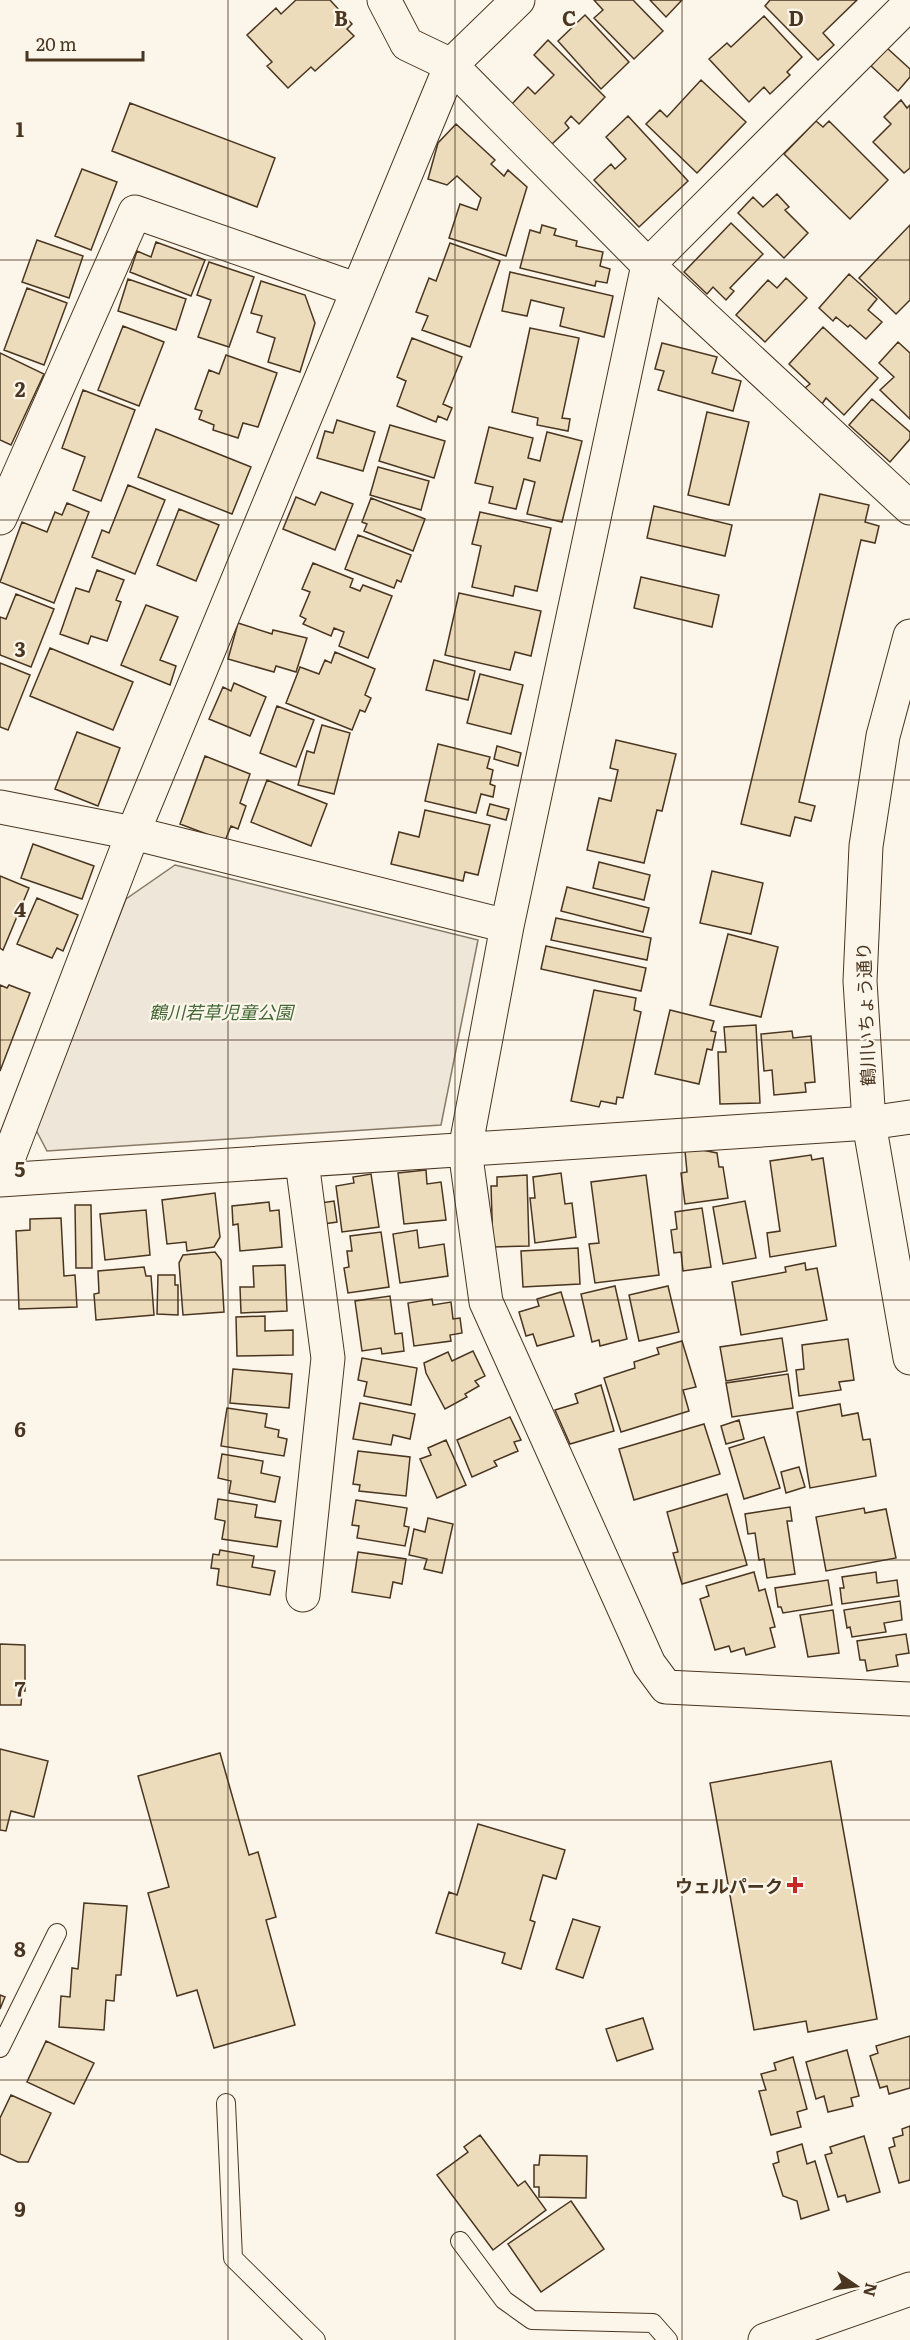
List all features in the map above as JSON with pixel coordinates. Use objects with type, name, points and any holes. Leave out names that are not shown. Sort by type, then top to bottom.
[{"type":"street","points":[[384,0],[407,44],[451,65],[648,265],[910,508]]},
{"type":"street","points":[[518,0],[451,65],[134,833],[0,1180],[869,1124],[910,1117]]},
{"type":"street","points":[[910,3],[648,265],[507,926],[465,1150],[486,1302],[649,1664],[666,1687],[910,1699]]},
{"type":"street","points":[[0,518],[135,212],[358,290]]},
{"type":"street","name":"鶴川いちょう通り","points":[[910,636],[883,736],[866,846],[860,981],[869,1124],[910,1358]]},
{"type":"street","points":[[0,807],[134,833],[507,926]]},
{"type":"street","points":[[303,1162],[328,1358],[303,1594]]},
{"type":"street","points":[[765,2340],[910,2289]]},
{"type":"lane","points":[[0,2048],[57,1933]]},
{"type":"lane","points":[[226,2103],[233,2258],[316,2340]]},
{"type":"lane","points":[[460,2241],[504,2300],[532,2320],[653,2323],[668,2340]]},
{"type":"green space","name":"鶴川若草児童公園","points":[[175,865],[478,940],[441,1125],[47,1151],[36,1130],[126,899]]},
{"type":"building","points":[[296,0],[330,0],[352,24],[347,29],[354,36],[315,71],[311,67],[288,88],[267,66],[272,62],[247,35],[276,8],[281,14]]},
{"type":"building","points":[[594,0],[633,0],[663,31],[634,59],[594,18],[603,10]]},
{"type":"building","points":[[650,0],[682,0],[666,17]]},
{"type":"building","points":[[770,0],[857,0],[823,33],[834,45],[818,60],[765,6]]},
{"type":"building","points":[[585,15],[629,62],[601,89],[558,41]]},
{"type":"building","points":[[764,16],[802,57],[787,72],[790,75],[770,94],[764,87],[749,102],[709,59],[727,43],[731,47]]},
{"type":"building","points":[[548,40],[605,97],[579,124],[571,116],[565,123],[569,128],[552,144],[511,105],[528,87],[535,94],[554,75],[534,55]]},
{"type":"building","points":[[887,48],[910,69],[910,77],[898,91],[871,66]]},
{"type":"building","points":[[701,80],[746,122],[697,173],[646,124],[660,110],[667,117]]},
{"type":"building","points":[[901,100],[907,108],[910,105],[910,168],[904,173],[873,142],[891,124],[884,117]]},
{"type":"building","points":[[130,103],[275,158],[257,207],[112,151]]},
{"type":"building","points":[[628,116],[688,181],[639,227],[594,180],[611,164],[615,169],[626,159],[606,137]]},
{"type":"building","points":[[816,121],[823,127],[829,121],[888,180],[850,219],[784,154]]},
{"type":"building","points":[[456,124],[495,160],[491,164],[504,176],[508,170],[527,187],[506,256],[449,238],[460,204],[477,210],[481,198],[457,176],[447,185],[428,179],[438,143]]},
{"type":"building","points":[[82,169],[117,182],[91,250],[55,236]]},
{"type":"building","points":[[777,194],[789,207],[785,210],[808,233],[784,258],[738,213],[753,197],[763,207]]},
{"type":"building","points":[[731,223],[763,254],[730,288],[734,291],[726,300],[713,287],[707,294],[684,272]]},
{"type":"building","points":[[542,225],[556,229],[554,235],[577,241],[576,246],[603,252],[600,266],[610,269],[607,283],[596,281],[595,286],[520,268],[530,230],[540,233]]},
{"type":"building","points":[[910,225],[910,300],[896,314],[859,278]]},
{"type":"building","points":[[37,240],[83,256],[69,298],[22,282]]},
{"type":"building","points":[[156,242],[205,260],[191,296],[130,272],[137,251],[151,257]]},
{"type":"building","points":[[450,243],[500,261],[470,347],[422,330],[428,316],[416,312],[429,278],[436,281]]},
{"type":"building","points":[[209,262],[254,277],[229,347],[198,337],[211,300],[197,295]]},
{"type":"building","points":[[510,272],[613,296],[604,337],[560,326],[564,308],[531,300],[527,316],[502,311]]},
{"type":"building","points":[[849,274],[877,299],[868,310],[882,322],[866,339],[850,325],[848,327],[836,317],[833,321],[819,308]]},
{"type":"building","points":[[786,278],[807,298],[765,342],[736,315],[768,280],[777,288]]},
{"type":"building","points":[[128,279],[186,299],[176,330],[118,311]]},
{"type":"building","points":[[261,281],[305,295],[315,323],[300,372],[268,362],[275,338],[257,332],[262,316],[251,313]]},
{"type":"building","points":[[27,288],[67,303],[44,365],[4,350]]},
{"type":"building","points":[[123,326],[164,342],[139,406],[98,390]]},
{"type":"building","points":[[823,327],[878,378],[844,415],[826,398],[822,404],[805,388],[810,384],[789,364]]},
{"type":"building","points":[[530,328],[579,338],[562,418],[570,419],[568,431],[537,425],[538,418],[512,412]]},
{"type":"building","points":[[412,338],[462,357],[443,404],[452,408],[447,420],[438,416],[436,422],[397,406],[406,381],[397,377]]},
{"type":"building","points":[[898,342],[910,353],[910,419],[880,390],[894,377],[879,363]]},
{"type":"building","points":[[662,343],[717,357],[712,373],[741,381],[733,411],[658,390],[664,371],[655,369]]},
{"type":"building","points":[[0,353],[44,374],[11,445],[0,440]]},
{"type":"building","points":[[226,355],[277,373],[258,427],[243,423],[238,438],[213,430],[214,425],[199,419],[202,411],[195,409],[209,370],[219,374]]},
{"type":"building","points":[[83,390],[135,410],[101,501],[73,490],[85,457],[62,448]]},
{"type":"building","points":[[872,399],[910,432],[910,439],[890,462],[849,425]]},
{"type":"building","points":[[707,412],[749,422],[729,505],[688,495]]},
{"type":"building","points":[[337,420],[375,432],[363,471],[317,458],[325,431],[333,433]]},
{"type":"building","points":[[390,425],[445,441],[434,478],[379,461]]},
{"type":"building","points":[[489,427],[533,438],[528,458],[540,461],[547,432],[582,441],[562,522],[527,514],[535,482],[524,479],[516,509],[489,503],[493,487],[475,483]]},
{"type":"building","points":[[156,429],[251,467],[232,514],[138,477]]},
{"type":"building","points":[[378,467],[429,481],[421,510],[370,495]]},
{"type":"building","points":[[128,485],[165,500],[135,574],[92,557],[102,530],[109,533]]},
{"type":"building","points":[[321,492],[353,504],[335,550],[283,529],[296,497],[315,505]]},
{"type":"building","points":[[820,494],[869,505],[865,522],[879,526],[875,543],[861,540],[799,802],[815,806],[811,821],[795,817],[790,836],[741,824]]},
{"type":"building","points":[[371,498],[425,519],[413,551],[364,531],[367,524],[362,522]]},
{"type":"building","points":[[67,503],[89,512],[54,603],[0,582],[22,522],[47,532],[55,512],[62,515]]},
{"type":"building","points":[[654,506],[732,525],[725,556],[647,538]]},
{"type":"building","points":[[179,509],[219,525],[196,581],[157,565]]},
{"type":"building","points":[[480,512],[551,528],[537,591],[515,586],[513,596],[472,587],[481,546],[472,544]]},
{"type":"building","points":[[358,535],[411,555],[401,582],[397,580],[394,588],[345,569]]},
{"type":"building","points":[[313,563],[353,579],[350,587],[360,591],[363,585],[392,596],[368,658],[339,646],[344,632],[334,628],[331,636],[303,624],[306,619],[300,616],[310,592],[302,589]]},
{"type":"building","points":[[97,570],[124,580],[116,600],[121,602],[107,641],[91,636],[88,644],[60,634],[76,588],[89,592]]},
{"type":"building","points":[[641,577],[719,595],[712,627],[634,608]]},
{"type":"building","points":[[459,593],[541,611],[531,656],[515,652],[510,670],[445,655]]},
{"type":"building","points":[[16,594],[54,609],[31,667],[0,655],[0,617],[6,619]]},
{"type":"building","points":[[146,605],[178,617],[160,660],[176,666],[170,685],[121,665]]},
{"type":"building","points":[[238,623],[272,634],[273,630],[307,638],[296,672],[276,666],[274,672],[228,659]]},
{"type":"building","points":[[50,648],[133,682],[113,730],[30,696]]},
{"type":"building","points":[[335,652],[375,669],[365,695],[371,698],[365,712],[360,710],[352,730],[286,703],[300,667],[319,674],[325,660],[331,663]]},
{"type":"building","points":[[434,660],[475,671],[468,700],[426,690]]},
{"type":"building","points":[[0,663],[30,675],[8,730],[0,727]]},
{"type":"building","points":[[480,674],[523,685],[511,734],[467,723]]},
{"type":"building","points":[[234,683],[266,697],[250,736],[209,719],[223,687],[231,691]]},
{"type":"building","points":[[277,706],[314,720],[296,767],[260,753]]},
{"type":"building","points":[[322,725],[350,733],[334,794],[298,785],[307,751],[314,753]]},
{"type":"building","points":[[77,732],[120,748],[98,806],[55,789]]},
{"type":"building","points":[[616,740],[676,754],[662,811],[657,810],[644,863],[587,850],[599,798],[611,801],[618,770],[610,768]]},
{"type":"building","points":[[438,744],[490,757],[487,768],[493,770],[490,784],[495,786],[493,797],[481,794],[476,813],[425,801]]},
{"type":"building","points":[[497,746],[521,753],[518,766],[494,759]]},
{"type":"building","points":[[205,756],[250,774],[240,803],[246,806],[238,829],[231,826],[225,841],[180,824]]},
{"type":"building","points":[[267,780],[327,804],[311,846],[251,822]]},
{"type":"building","points":[[490,804],[509,809],[506,820],[487,815]]},
{"type":"building","points":[[425,810],[490,825],[478,875],[465,872],[463,881],[391,864],[399,832],[419,837]]},
{"type":"building","points":[[33,844],[94,866],[82,899],[21,878]]},
{"type":"building","points":[[599,862],[650,875],[644,900],[593,888]]},
{"type":"building","points":[[712,871],[763,883],[751,934],[700,923]]},
{"type":"building","points":[[0,876],[29,888],[3,950],[0,948]]},
{"type":"building","points":[[567,887],[649,908],[643,932],[561,911]]},
{"type":"building","points":[[37,898],[78,915],[63,951],[57,948],[52,958],[17,944]]},
{"type":"building","points":[[556,918],[651,938],[647,960],[551,940]]},
{"type":"building","points":[[728,934],[778,947],[761,1017],[710,1005]]},
{"type":"building","points":[[546,946],[646,968],[641,991],[541,969]]},
{"type":"building","points":[[0,985],[7,988],[9,985],[30,993],[0,1071]]},
{"type":"building","points":[[594,990],[636,998],[634,1010],[641,1012],[623,1098],[617,1097],[616,1104],[601,1101],[599,1107],[571,1101]]},
{"type":"building","points":[[670,1010],[714,1021],[711,1031],[716,1032],[712,1050],[707,1049],[699,1084],[655,1074]]},
{"type":"building","points":[[756,1025],[760,1103],[720,1104],[718,1052],[726,1052],[724,1027]]},
{"type":"building","points":[[792,1031],[793,1038],[811,1036],[815,1082],[805,1083],[806,1092],[774,1095],[772,1070],[764,1071],[761,1034]]},
{"type":"building","points":[[702,1150],[717,1153],[719,1167],[723,1167],[728,1198],[685,1204],[681,1173],[687,1172],[685,1151]]},
{"type":"building","points":[[811,1155],[812,1160],[823,1158],[836,1246],[770,1257],[767,1233],[780,1231],[770,1161]]},
{"type":"building","points":[[426,1170],[427,1184],[441,1182],[446,1220],[404,1224],[398,1173]]},
{"type":"building","points":[[561,1173],[565,1204],[572,1203],[576,1237],[535,1243],[530,1198],[535,1198],[533,1177]]},
{"type":"building","points":[[371,1174],[379,1227],[342,1232],[336,1186],[354,1183],[353,1177]]},
{"type":"building","points":[[527,1175],[529,1246],[493,1247],[491,1186],[497,1186],[497,1177]]},
{"type":"building","points":[[646,1175],[659,1275],[595,1283],[589,1244],[599,1243],[591,1182]]},
{"type":"building","points":[[215,1193],[220,1237],[214,1247],[187,1251],[186,1242],[167,1244],[162,1200]]},
{"type":"building","points":[[334,1201],[337,1222],[317,1225],[314,1204]]},
{"type":"building","points":[[745,1201],[756,1258],[723,1264],[713,1207]]},
{"type":"building","points":[[269,1202],[270,1211],[279,1210],[282,1247],[240,1251],[238,1224],[233,1225],[232,1206]]},
{"type":"building","points":[[75,1205],[91,1205],[92,1268],[76,1268]]},
{"type":"building","points":[[702,1208],[711,1267],[683,1271],[681,1252],[674,1253],[671,1230],[677,1229],[675,1212]]},
{"type":"building","points":[[146,1210],[150,1255],[105,1260],[100,1214]]},
{"type":"building","points":[[61,1218],[64,1276],[75,1275],[77,1307],[19,1309],[16,1231],[30,1230],[30,1219]]},
{"type":"building","points":[[417,1230],[419,1248],[444,1244],[448,1276],[400,1283],[393,1234]]},
{"type":"building","points":[[381,1232],[389,1287],[348,1293],[344,1268],[349,1267],[347,1251],[352,1251],[350,1236]]},
{"type":"building","points":[[578,1248],[580,1284],[523,1287],[521,1251]]},
{"type":"building","points":[[215,1252],[221,1260],[224,1312],[183,1315],[179,1263],[183,1255]]},
{"type":"building","points":[[805,1263],[806,1270],[817,1268],[827,1320],[741,1335],[732,1282],[786,1272],[785,1267]]},
{"type":"building","points":[[285,1265],[287,1311],[241,1313],[240,1287],[254,1287],[253,1266]]},
{"type":"building","points":[[144,1267],[146,1276],[151,1276],[154,1315],[96,1320],[94,1294],[99,1293],[98,1271]]},
{"type":"building","points":[[158,1275],[175,1275],[175,1285],[178,1285],[178,1315],[157,1314]]},
{"type":"building","points":[[615,1286],[627,1339],[600,1346],[599,1340],[592,1342],[581,1294]]},
{"type":"building","points":[[668,1286],[679,1332],[639,1341],[629,1295]]},
{"type":"building","points":[[561,1292],[574,1336],[537,1346],[533,1334],[526,1336],[519,1312],[539,1306],[537,1299]]},
{"type":"building","points":[[390,1296],[395,1334],[402,1333],[404,1351],[382,1354],[381,1348],[362,1351],[355,1301]]},
{"type":"building","points":[[432,1299],[433,1305],[451,1302],[453,1319],[460,1318],[462,1333],[450,1335],[451,1341],[414,1346],[408,1303]]},
{"type":"building","points":[[265,1316],[265,1331],[293,1330],[293,1355],[237,1356],[236,1317]]},
{"type":"building","points":[[782,1338],[787,1371],[726,1381],[720,1347]]},
{"type":"building","points":[[848,1339],[854,1380],[839,1382],[841,1390],[799,1396],[796,1370],[804,1369],[802,1345]]},
{"type":"building","points":[[682,1341],[696,1387],[683,1390],[689,1411],[621,1432],[604,1378],[635,1368],[634,1362],[659,1354],[657,1348]]},
{"type":"building","points":[[473,1351],[485,1376],[475,1381],[479,1386],[465,1394],[467,1397],[445,1409],[426,1373],[424,1363],[448,1352],[452,1361]]},
{"type":"building","points":[[362,1358],[417,1368],[411,1405],[364,1396],[367,1382],[358,1380]]},
{"type":"building","points":[[233,1369],[292,1374],[289,1408],[230,1403]]},
{"type":"building","points":[[788,1374],[793,1408],[732,1417],[726,1383]]},
{"type":"building","points":[[601,1385],[614,1431],[570,1444],[555,1410],[578,1403],[575,1394]]},
{"type":"building","points":[[360,1403],[415,1414],[410,1439],[393,1435],[391,1445],[353,1439]]},
{"type":"building","points":[[840,1404],[842,1416],[858,1413],[863,1440],[870,1439],[876,1476],[810,1488],[797,1412]]},
{"type":"building","points":[[227,1408],[267,1414],[265,1427],[279,1430],[278,1437],[287,1439],[284,1456],[221,1446]]},
{"type":"building","points":[[510,1417],[521,1440],[514,1442],[518,1451],[494,1461],[497,1466],[472,1477],[457,1440]]},
{"type":"building","points":[[739,1420],[744,1439],[726,1444],[721,1426]]},
{"type":"building","points":[[704,1424],[720,1474],[634,1500],[619,1449]]},
{"type":"building","points":[[764,1437],[780,1488],[744,1499],[729,1448]]},
{"type":"building","points":[[446,1440],[466,1485],[437,1498],[420,1459],[431,1455],[428,1448]]},
{"type":"building","points":[[358,1451],[410,1457],[406,1496],[359,1491],[360,1485],[353,1484]]},
{"type":"building","points":[[222,1454],[263,1461],[261,1473],[280,1477],[275,1502],[229,1493],[231,1481],[218,1478]]},
{"type":"building","points":[[799,1467],[805,1487],[786,1493],[781,1472]]},
{"type":"building","points":[[727,1494],[747,1565],[682,1584],[673,1553],[678,1552],[667,1512]]},
{"type":"building","points":[[218,1499],[257,1505],[255,1517],[281,1521],[277,1547],[222,1539],[225,1521],[215,1519]]},
{"type":"building","points":[[356,1500],[407,1508],[404,1526],[409,1527],[405,1546],[357,1538],[359,1526],[352,1525]]},
{"type":"building","points":[[790,1507],[792,1521],[787,1521],[795,1574],[767,1578],[764,1559],[759,1560],[755,1533],[748,1534],[745,1514]]},
{"type":"building","points":[[864,1508],[865,1513],[886,1509],[896,1558],[826,1571],[816,1517]]},
{"type":"building","points":[[428,1518],[453,1524],[442,1573],[424,1569],[427,1559],[409,1555],[414,1529],[425,1532]]},
{"type":"building","points":[[220,1550],[254,1556],[252,1567],[275,1571],[270,1595],[217,1585],[219,1569],[211,1568],[213,1554],[219,1555]]},
{"type":"building","points":[[358,1552],[406,1559],[402,1584],[393,1582],[390,1598],[352,1592]]},
{"type":"building","points":[[754,1572],[759,1591],[765,1589],[775,1627],[770,1628],[775,1647],[746,1655],[744,1648],[731,1652],[729,1646],[715,1650],[700,1599],[709,1596],[706,1586]]},
{"type":"building","points":[[876,1572],[877,1583],[897,1580],[899,1596],[842,1604],[840,1588],[844,1588],[842,1577]]},
{"type":"building","points":[[828,1580],[832,1605],[783,1613],[781,1607],[778,1607],[775,1588]]},
{"type":"building","points":[[900,1601],[902,1620],[884,1623],[886,1632],[852,1637],[850,1627],[847,1628],[844,1610]]},
{"type":"building","points":[[833,1610],[839,1653],[808,1657],[800,1615]]},
{"type":"building","points":[[906,1634],[909,1653],[896,1655],[898,1666],[867,1671],[865,1660],[860,1660],[857,1641]]},
{"type":"building","points":[[0,1644],[25,1645],[25,1691],[22,1691],[21,1705],[0,1705]]},
{"type":"building","points":[[0,1749],[48,1761],[34,1817],[11,1811],[6,1831],[0,1830]]},
{"type":"building","points":[[220,1753],[249,1855],[258,1852],[276,1917],[266,1920],[295,2025],[214,2048],[197,1990],[177,1996],[148,1893],[169,1887],[138,1776]]},
{"type":"building","points":[[831,1761],[877,2019],[808,2032],[806,2021],[754,2030],[710,1783]]},
{"type":"building","points":[[478,1824],[565,1850],[556,1879],[543,1875],[530,1920],[535,1922],[521,1969],[502,1963],[505,1953],[436,1933],[449,1892],[457,1895]]},
{"type":"building","points":[[84,1903],[127,1906],[121,1975],[116,1975],[114,2001],[106,2000],[104,2030],[59,2027],[61,1996],[70,1997],[72,1968],[78,1969]]},
{"type":"building","points":[[573,1919],[600,1927],[583,1978],[556,1969]]},
{"type":"building","points":[[0,1995],[5,1997],[0,2009]]},
{"type":"building","points":[[643,2018],[653,2049],[617,2061],[606,2029]]},
{"type":"building","points":[[910,2036],[910,2088],[889,2094],[887,2086],[880,2088],[870,2056],[878,2053],[876,2046]]},
{"type":"building","points":[[46,2041],[94,2063],[74,2104],[27,2082]]},
{"type":"building","points":[[847,2050],[859,2096],[851,2098],[853,2106],[828,2112],[824,2096],[816,2099],[806,2062]]},
{"type":"building","points":[[793,2057],[807,2109],[797,2112],[801,2127],[771,2135],[759,2091],[766,2090],[761,2074],[776,2070],[774,2063]]},
{"type":"building","points":[[11,2095],[51,2113],[28,2162],[18,2162],[0,2154],[0,2118]]},
{"type":"building","points":[[910,2126],[910,2180],[899,2183],[889,2148],[895,2146],[893,2138],[903,2135],[902,2129]]},
{"type":"building","points":[[480,2135],[518,2186],[525,2181],[546,2210],[493,2250],[437,2175],[468,2152],[464,2147]]},
{"type":"building","points":[[864,2136],[880,2192],[847,2202],[845,2195],[838,2197],[825,2155],[832,2153],[830,2147]]},
{"type":"building","points":[[802,2144],[807,2164],[815,2161],[829,2210],[801,2219],[797,2201],[783,2196],[773,2164],[779,2162],[777,2152]]},
{"type":"building","points":[[540,2155],[587,2156],[586,2198],[539,2197],[539,2187],[534,2187],[534,2165],[539,2165]]},
{"type":"building","points":[[571,2201],[604,2249],[541,2292],[508,2244]]},
{"type":"place","name":"ウェルパーク","points":[[795,1885]]}]
